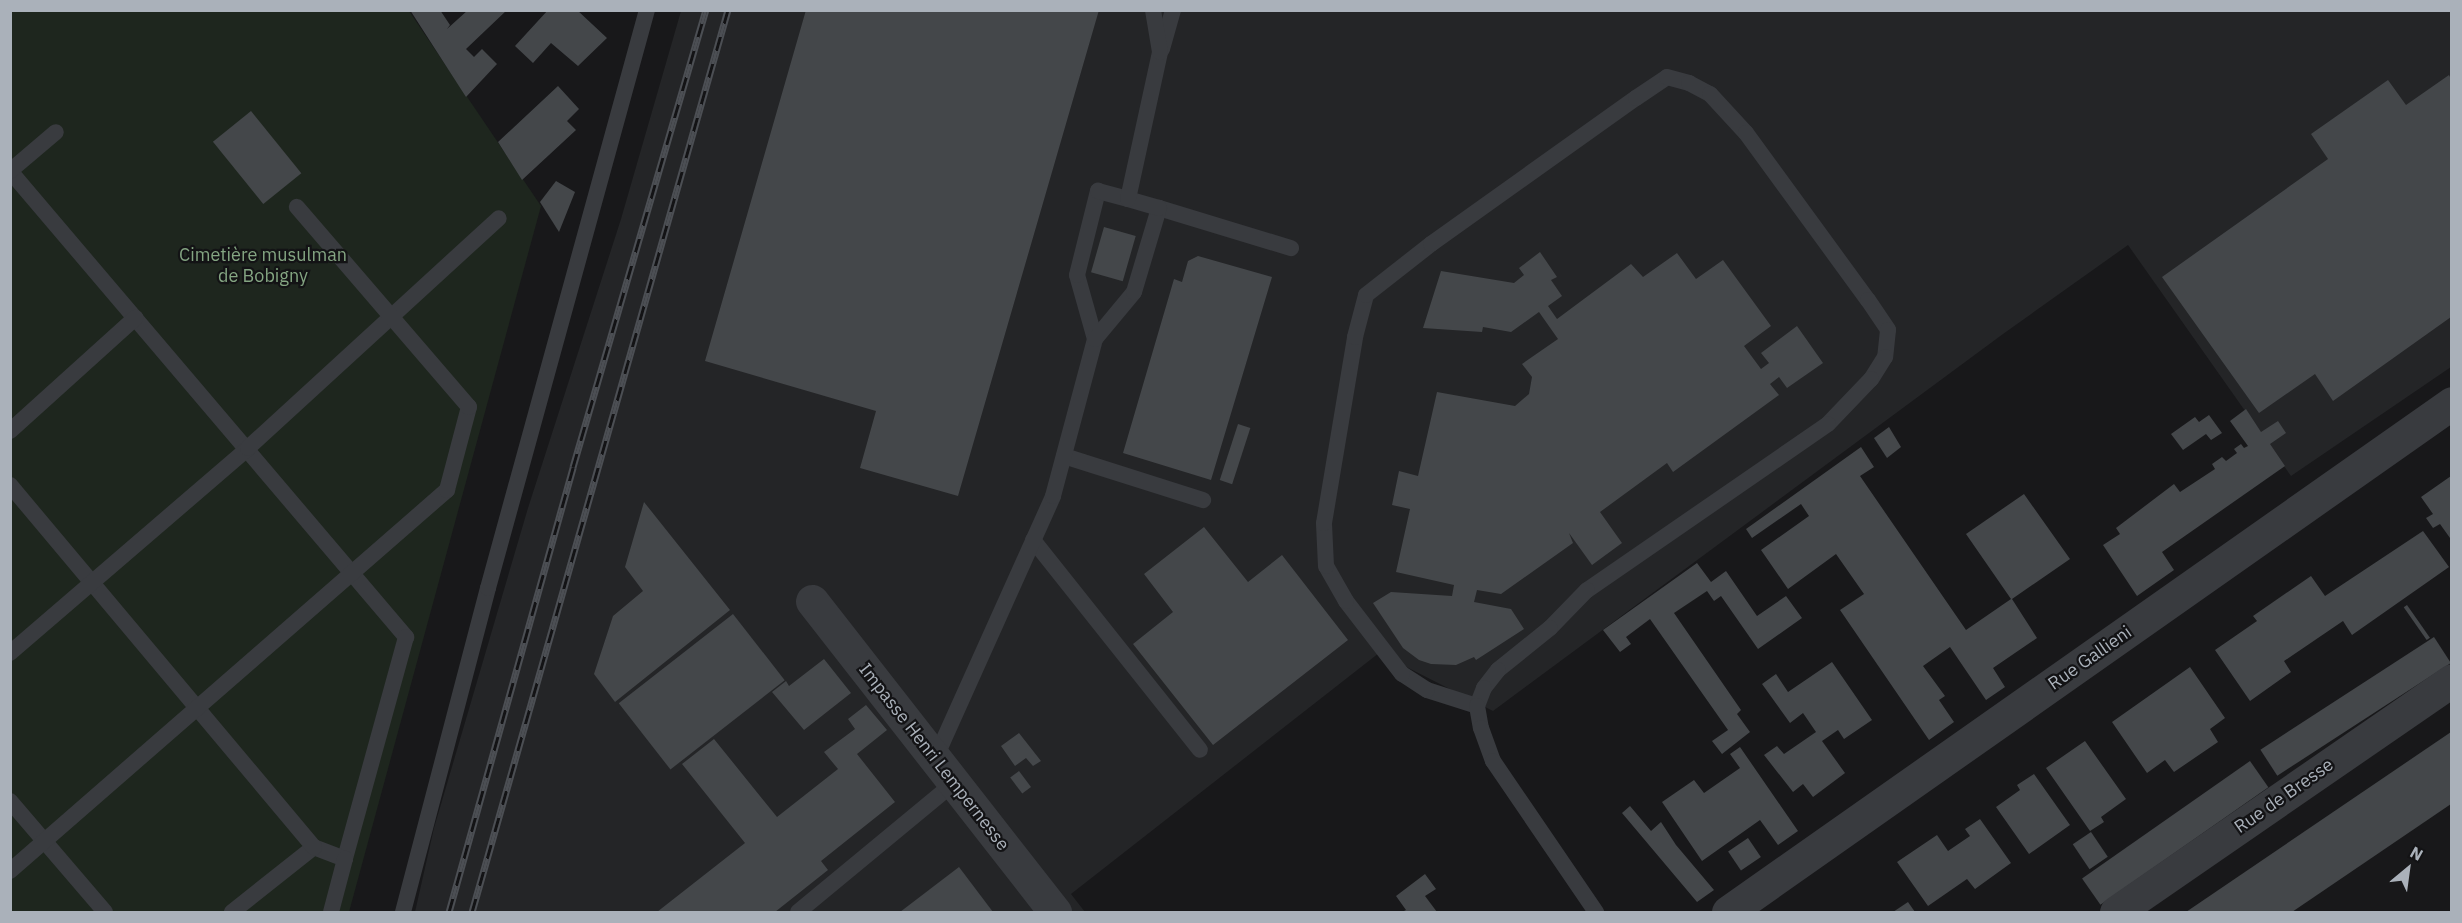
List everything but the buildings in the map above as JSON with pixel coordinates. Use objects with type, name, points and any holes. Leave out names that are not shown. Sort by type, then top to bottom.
[{"type":"street","name":"Rue Gallieni","points":[[1728,912],[2451,403]]},
{"type":"street","name":"Impasse Henri Lempernesse","points":[[812,601],[1055,912]]},
{"type":"street","name":"Rue de Bresse","points":[[2116,912],[2451,680]]},
{"type":"lane","points":[[403,912],[488,588],[647,10]]},
{"type":"lane","points":[[1153,10],[1160,52]]},
{"type":"lane","points":[[1128,199],[1160,52],[1173,10]]},
{"type":"lane","points":[[1477,706],[1427,690],[1402,674],[1346,601],[1326,566],[1324,523],[1355,337],[1366,295],[1431,244],[1667,77],[1689,83],[1710,94],[1746,133],[1868,300],[1888,330],[1885,357],[1871,379],[1828,424],[1587,590],[1550,628],[1498,670],[1484,688],[1477,706],[1481,728],[1493,761],[1596,912]]},
{"type":"lane","points":[[56,132],[11,171],[406,637],[331,912]]},
{"type":"lane","points":[[1095,339],[1077,275],[1098,191],[1291,248]]},
{"type":"lane","points":[[10,872],[447,490],[470,407],[297,207]]},
{"type":"lane","points":[[798,912],[944,771],[1033,540],[1053,496],[1095,339],[1134,292],[1159,208]]},
{"type":"lane","points":[[10,653],[248,448],[499,218]]},
{"type":"lane","points":[[10,431],[135,318]]},
{"type":"lane","points":[[1064,456],[1203,500]]},
{"type":"lane","points":[[10,485],[314,847],[345,859]]},
{"type":"lane","points":[[1033,540],[1200,750]]},
{"type":"lane","points":[[10,801],[105,912]]},
{"type":"lane","points":[[232,912],[314,847]]},
{"type":"shaded area","points":[[681,11],[2451,11],[2451,367],[2291,476],[2128,245],[2003,334],[1493,711],[1379,653],[1071,894],[1085,912],[415,912],[434,828],[528,508],[621,219]]},
{"type":"green space","name":"Cimetière musulman de Bobigny","points":[[10,11],[409,11],[541,206],[349,912],[11,912]]},
{"type":"railway","points":[[449,912],[573,467],[706,10]]},
{"type":"railway","points":[[472,912],[728,10]]}]
